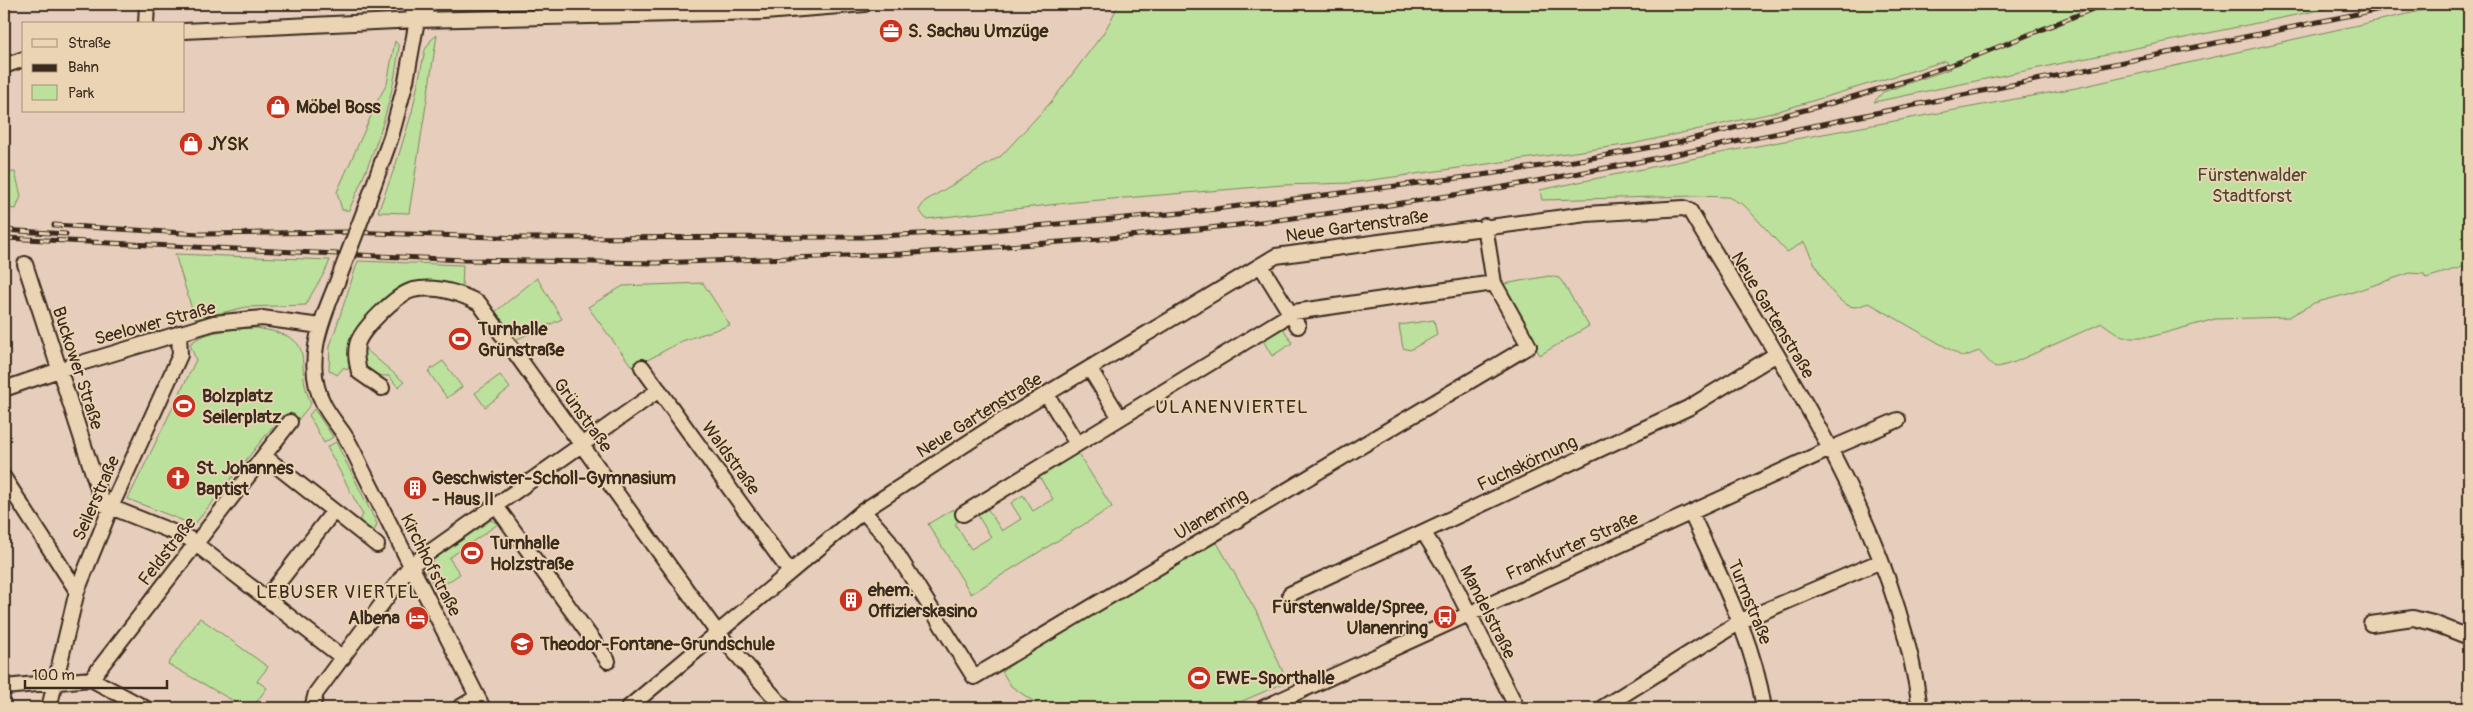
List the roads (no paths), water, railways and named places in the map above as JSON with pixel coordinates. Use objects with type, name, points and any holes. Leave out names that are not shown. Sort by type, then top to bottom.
[{"type":"street","points":[[146,22],[147,4]]},
{"type":"street","points":[[414,4],[413,10],[416,20]]},
{"type":"street","points":[[416,20],[426,9],[426,4]]},
{"type":"street","points":[[185,30],[416,20],[764,12],[865,4]]},
{"type":"street","name":"Kirchhofstraße","points":[[416,20],[406,81],[391,137],[320,326],[315,348],[314,369],[323,404],[349,444],[480,703]]},
{"type":"street","points":[[4,66],[22,60]]},
{"type":"street","name":"Neue Gartenstraße","points":[[628,708],[863,511],[960,447],[1276,256],[1485,226],[1586,214],[1688,209],[1830,448],[1881,561],[1902,626],[1920,708]]},
{"type":"street","name":"Ulanenring","points":[[863,511],[887,538],[974,677],[1529,346],[1494,283],[1485,226]]},
{"type":"street","name":"Buckower Straße","points":[[26,264],[103,504],[111,507]]},
{"type":"street","points":[[1261,266],[1298,326]]},
{"type":"street","points":[[963,514],[1290,314],[1494,283]]},
{"type":"street","name":"Grünstraße","points":[[382,388],[359,372],[356,358],[357,343],[375,319],[394,299],[412,290],[439,290],[461,294],[479,303],[717,632],[784,708]]},
{"type":"street","name":"Seelower Straße","points":[[4,389],[59,370],[214,323],[262,318],[320,326]]},
{"type":"street","name":"Seilerstraße","points":[[57,682],[57,670],[77,591],[111,507],[180,355],[179,333]]},
{"type":"street","name":"Fuchskörnung","points":[[1290,594],[1424,533],[1692,406],[1775,355]]},
{"type":"street","name":"Waldstraße","points":[[642,367],[790,572]]},
{"type":"street","points":[[1090,369],[1120,418]]},
{"type":"street","points":[[312,708],[316,694],[410,566],[659,390]]},
{"type":"street","points":[[1047,395],[1076,444]]},
{"type":"street","name":"Frankfurter Straße","points":[[1263,708],[1830,448],[1898,420]]},
{"type":"street","name":"Feldstraße","points":[[91,679],[197,545],[290,422]]},
{"type":"street","points":[[264,456],[376,545]]},
{"type":"street","points":[[4,478],[77,591]]},
{"type":"street","points":[[496,506],[608,661]]},
{"type":"street","points":[[111,507],[188,538],[343,658]]},
{"type":"street","points":[[266,598],[333,512]]},
{"type":"street","name":"Turmstraße","points":[[1691,513],[1741,621],[1758,676],[1764,708]]},
{"type":"street","name":"Mandelstraße","points":[[1424,533],[1447,570],[1517,708]]},
{"type":"street","points":[[1602,708],[1741,621],[1881,561]]},
{"type":"street","points":[[2371,624],[2413,618],[2433,623],[2469,637]]},
{"type":"street","points":[[4,687],[91,679],[145,708]]},
{"type":"street","points":[[49,708],[57,682]]},
{"type":"street","points":[[458,708],[480,703]]},
{"type":"railway","points":[[54,225],[200,234],[347,232],[520,238],[863,237],[991,230],[1192,212],[1482,175],[1679,142],[1836,102],[1905,81],[1973,57],[2105,4]]},
{"type":"railway","points":[[4,238],[464,260],[657,263],[901,254],[1100,239],[1238,225],[1370,208],[1493,189],[1633,163],[2405,4]]},
{"type":"railway","points":[[4,230],[66,234]]},
{"type":"place","name":"S. Sachau Umzüge","points":[[891,31]]},
{"type":"place","name":"Möbel Boss","points":[[278,107]]},
{"type":"place","name":"JYSK","points":[[191,144]]},
{"type":"place","name":"Turnhalle Grünstraße","points":[[460,339]]},
{"type":"place","name":"Bolzplatz Seilerplatz","points":[[184,406]]},
{"type":"place","name":"St. Johannes Baptist","points":[[178,478]]},
{"type":"place","name":"Geschwister-Scholl-Gymnasium - Haus II","points":[[415,488]]},
{"type":"place","name":"Turnhalle Holzstraße","points":[[472,553]]},
{"type":"place","name":"ehem. Offizierskasino","points":[[851,600]]},
{"type":"place","name":"Fürstenwalde/Spree, Ulanenring","points":[[1445,617]]},
{"type":"place","name":"Albena","points":[[417,618]]},
{"type":"place","name":"Theodor-Fontane-Grundschule","points":[[522,644]]},
{"type":"place","name":"EWE-Sporthalle","points":[[1199,678]]},
{"type":"district","name":"ULANENVIERTEL","points":[[1232,406]]},
{"type":"district","name":"LEBUSER VIERTEL","points":[[338,591]]},
{"type":"park label","name":"Fürstenwalder Stadtforst","points":[[2252,185]]}]
